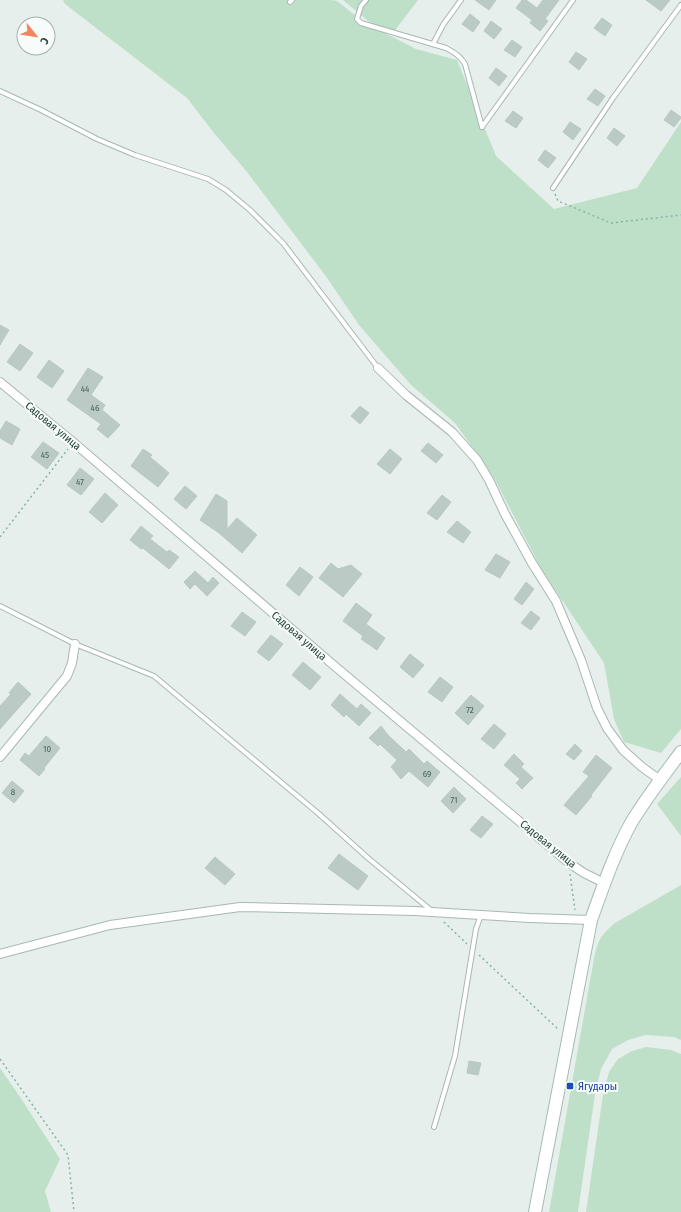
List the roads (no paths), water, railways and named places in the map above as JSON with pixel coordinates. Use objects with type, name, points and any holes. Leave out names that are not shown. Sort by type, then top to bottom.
[{"type":"street","points":[[378,368],[406,395],[452,432],[477,460],[532,563],[556,601],[581,660],[597,708],[607,728],[624,750],[642,767],[660,780]]},
{"type":"street","name":"Садовая улица","points":[[0,382],[73,442],[337,668],[569,862],[584,873],[604,883]]},
{"type":"street","points":[[0,756],[67,676],[72,664],[75,644]]},
{"type":"street","points":[[535,1212],[591,920],[616,853],[631,824],[660,780],[681,752]]},
{"type":"street","points":[[0,954],[110,925],[240,907],[415,910],[481,915],[591,920]]},
{"type":"lane","points":[[366,0],[361,6],[357,19],[361,23],[446,48],[456,53],[465,64],[482,127],[573,0]]},
{"type":"lane","points":[[433,44],[443,25],[461,0]]},
{"type":"lane","points":[[552,188],[613,98],[681,5]]},
{"type":"lane","points":[[0,90],[96,139],[135,155],[208,179],[226,190],[250,210],[283,244],[378,368]]},
{"type":"lane","points":[[0,606],[75,644],[154,676],[319,814],[368,858],[434,912]]},
{"type":"lane","points":[[434,1126],[455,1056],[476,929],[481,915]]},
{"type":"place","name":"Ягудары","points":[[570,1086]]}]
